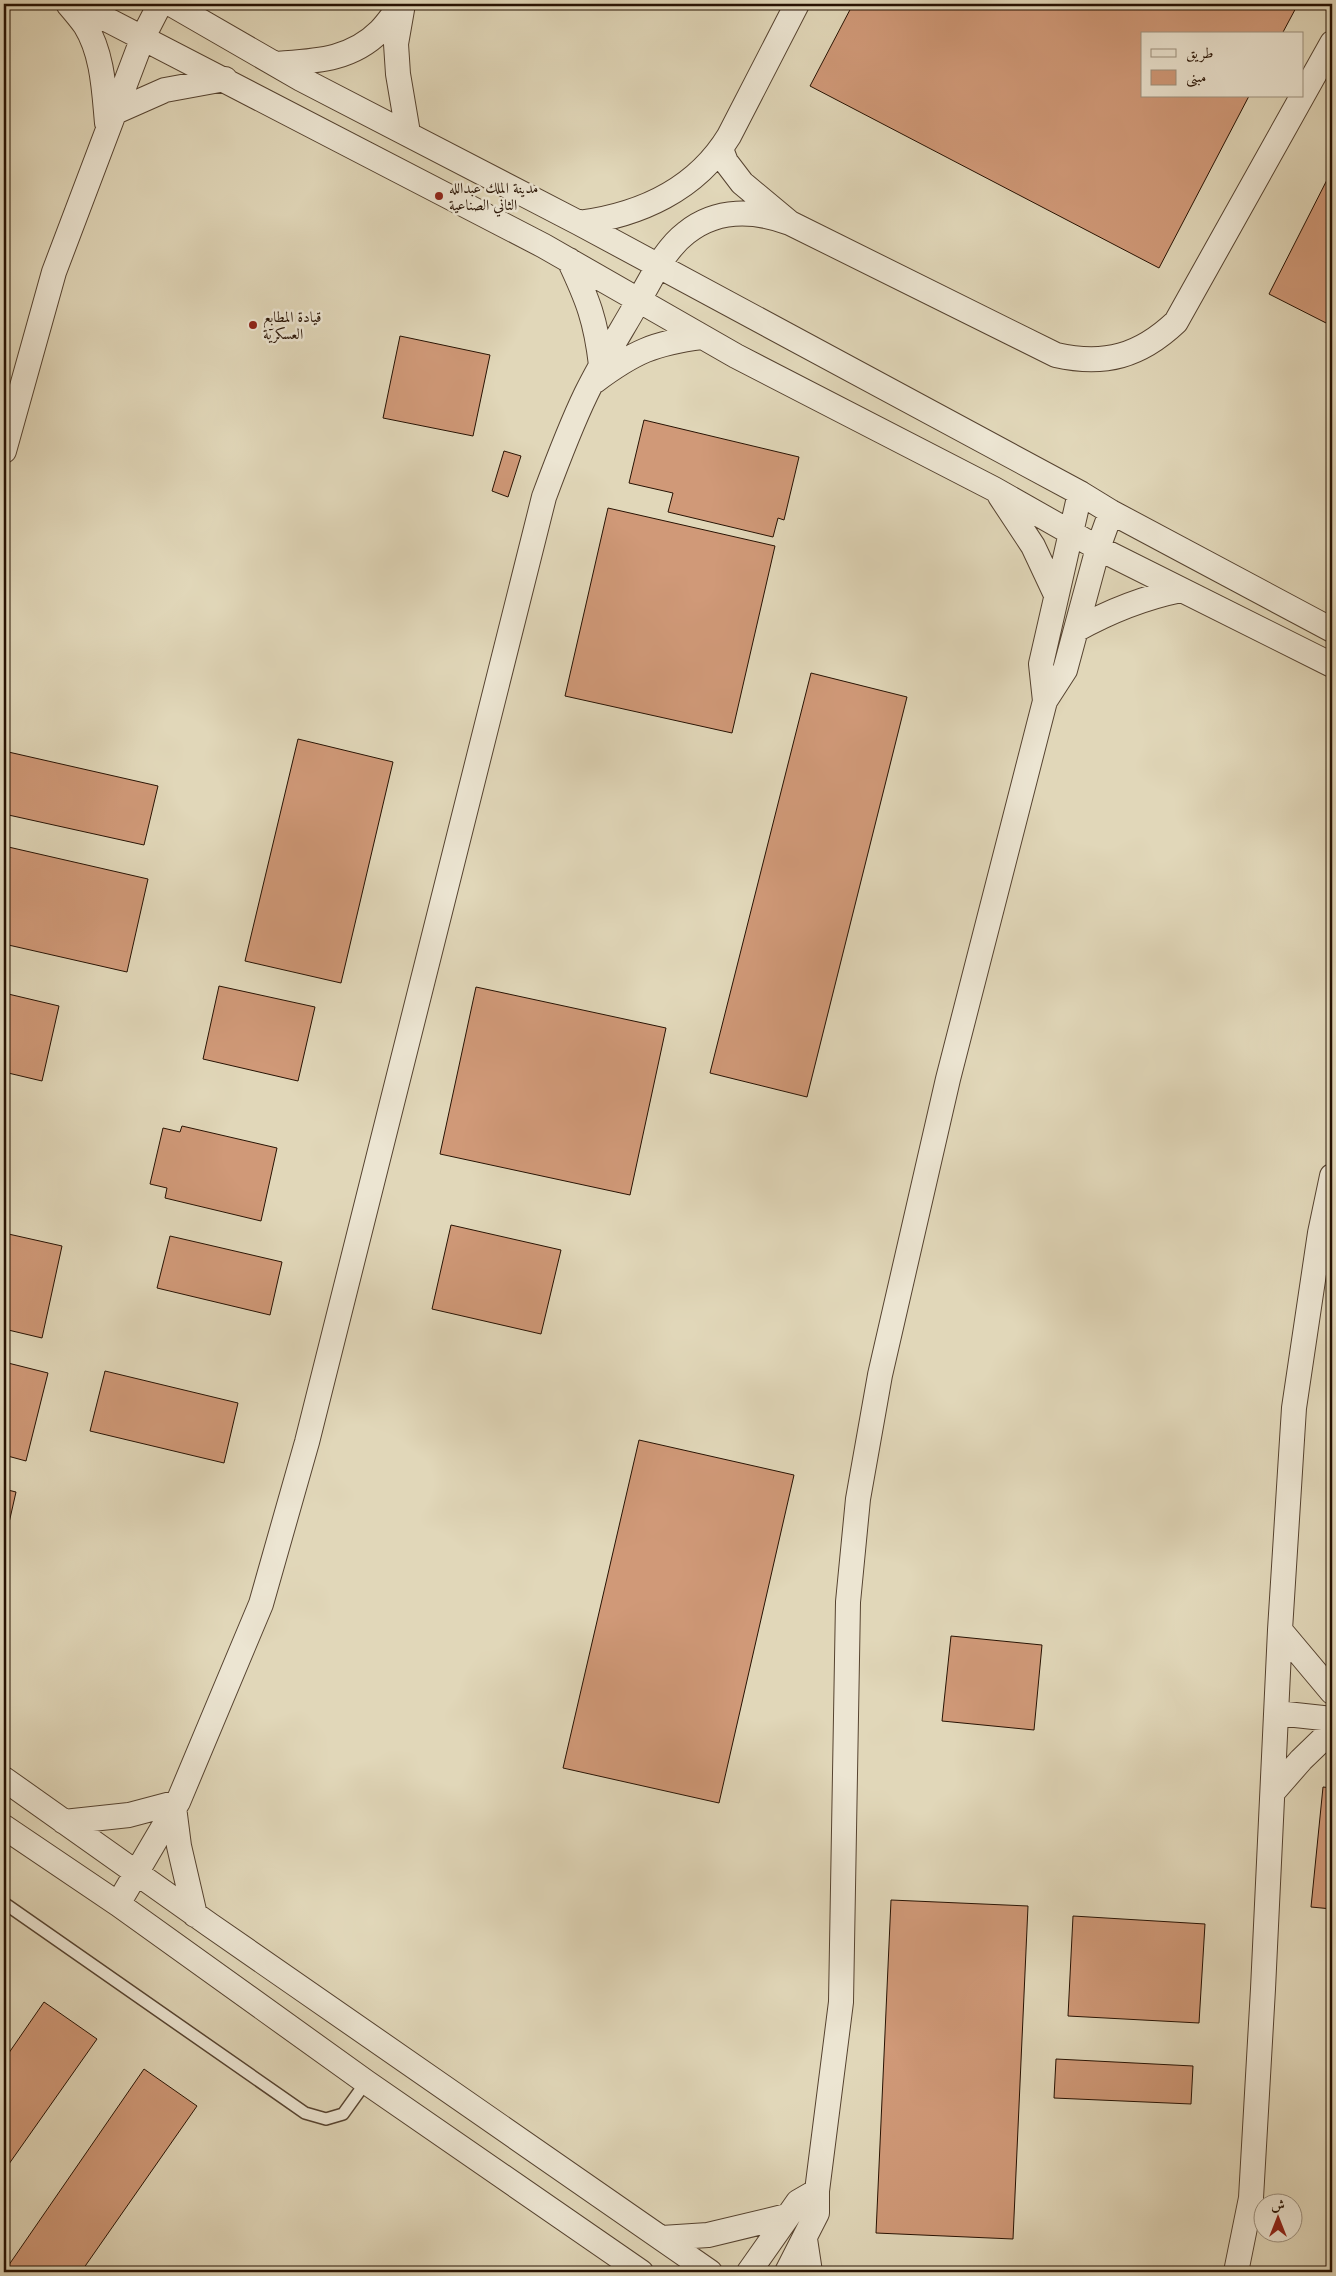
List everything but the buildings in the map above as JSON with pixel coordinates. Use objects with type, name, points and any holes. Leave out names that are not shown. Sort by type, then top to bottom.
[{"type":"street","points":[[68,4],[86,27],[95,51],[103,77],[111,120]]},
{"type":"street","points":[[77,4],[225,79],[569,260],[702,337],[994,489],[1098,548],[1332,665]]},
{"type":"street","points":[[4,451],[54,272],[143,37],[160,4]]},
{"type":"street","points":[[171,4],[275,64],[579,223],[1332,630]]},
{"type":"street","points":[[275,64],[322,61],[351,52],[379,32],[402,4]]},
{"type":"street","points":[[402,4],[396,44],[398,74],[408,134]]},
{"type":"street","points":[[579,223],[615,217],[658,201],[695,175],[721,150],[797,4]]},
{"type":"street","points":[[1304,93],[1332,43]]},
{"type":"street","points":[[111,120],[165,90],[225,79]]},
{"type":"street","points":[[118,1904],[176,1804],[261,1604],[310,1433],[544,497],[564,445],[596,374],[670,248],[686,233],[726,214],[748,212],[769,215],[790,223],[1056,355],[1087,360],[1118,357],[1150,344],[1176,322],[1301,98]]},
{"type":"street","points":[[721,150],[726,162],[742,183],[790,223]]},
{"type":"street","points":[[569,260],[588,298],[596,323],[596,374]]},
{"type":"street","points":[[596,374],[655,345],[702,337]]},
{"type":"street","points":[[994,489],[1016,517],[1033,546],[1056,595]]},
{"type":"street","points":[[1045,701],[1041,664],[1080,494]]},
{"type":"street","points":[[786,2272],[817,2213],[817,2191],[841,2002],[848,1602],[858,1499],[880,1375],[946,1088],[1045,701],[1065,670],[1098,548],[1111,512]]},
{"type":"street","points":[[1076,630],[1124,606],[1180,590]]},
{"type":"street","points":[[1236,2272],[1251,2198],[1280,1630],[1294,1408],[1320,1233],[1332,1176]]},
{"type":"street","points":[[1280,1630],[1332,1692]]},
{"type":"street","points":[[1277,1713],[1332,1719]]},
{"type":"street","points":[[1273,1792],[1301,1760],[1332,1730]]},
{"type":"street","points":[[4,1779],[195,1915],[710,2272]]},
{"type":"street","points":[[64,1822],[128,1815],[176,1804]]},
{"type":"street","points":[[176,1804],[180,1854],[195,1915]]},
{"type":"street","points":[[4,1826],[118,1904],[366,2082],[635,2269]]},
{"type":"street","points":[[749,2272],[798,2202],[817,2191]]},
{"type":"street","points":[[662,2238],[708,2235],[788,2216]]},
{"type":"street","points":[[805,2239],[810,2272]]},
{"type":"lane","points":[[4,1903],[305,2113],[326,2118],[343,2114],[366,2082]]},
{"type":"place","name":"مدينة الملك عبدالله الثاني الصناعية","points":[[439,196]]},
{"type":"place","name":"قيادة المطابع العسكرية","points":[[253,325]]}]
